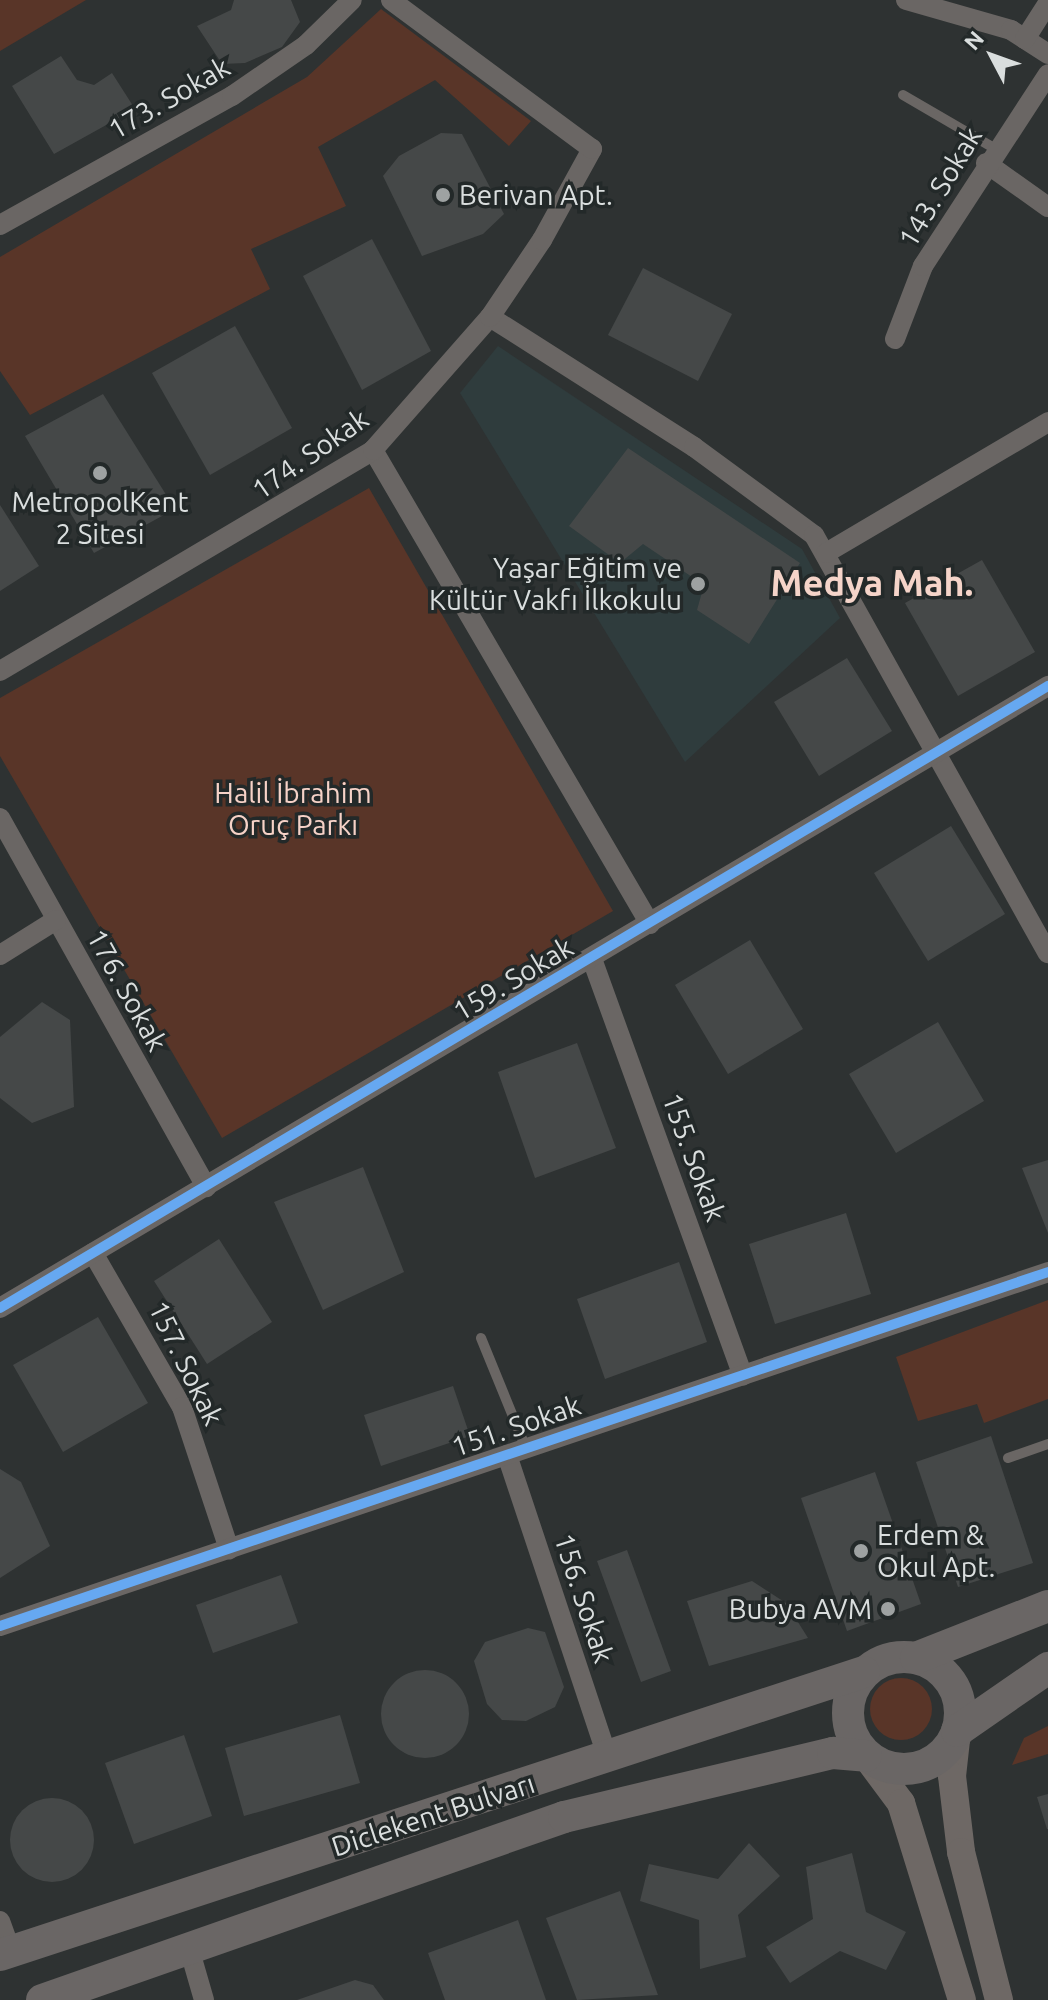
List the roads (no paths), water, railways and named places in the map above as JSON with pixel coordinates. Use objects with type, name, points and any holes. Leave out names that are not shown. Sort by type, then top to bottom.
[{"type":"main road","points":[[916,1658],[1048,1606]]},
{"type":"main road","points":[[962,2000],[901,1803],[854,1741],[848,1705],[864,1672],[898,1657],[916,1658],[934,1665],[957,1693],[952,1776],[961,1852],[999,2000]]},
{"type":"main road","points":[[866,1756],[891,1768],[919,1768],[949,1747],[957,1731],[1048,1668]]},
{"type":"main road","name":"Diclekent Bulvarı","points":[[6,1953],[864,1672]]},
{"type":"main road","name":"Diclekent Bulvarı","points":[[42,2000],[564,1817],[833,1753],[866,1756]]},
{"type":"street","name":"173. Sokak","points":[[0,225],[232,96],[306,45],[352,0]]},
{"type":"street","name":"174. Sokak","points":[[0,671],[373,450],[490,317],[592,149],[391,0]]},
{"type":"street","points":[[906,0],[1025,39],[1048,54]]},
{"type":"street","points":[[1025,39],[1048,3]]},
{"type":"street","name":"143. Sokak","points":[[895,339],[923,266],[990,156],[1048,74]]},
{"type":"street","points":[[990,156],[1048,207]]},
{"type":"street","points":[[490,317],[778,504],[826,553],[939,749],[1048,953]]},
{"type":"street","points":[[826,553],[1048,422]]},
{"type":"street","points":[[373,450],[650,924]]},
{"type":"street","name":"159. Sokak","points":[[0,1308],[1048,686]]},
{"type":"street","name":"176. Sokak","points":[[0,818],[206,1187]]},
{"type":"street","points":[[0,955],[56,920]]},
{"type":"street","name":"155. Sokak","points":[[592,959],[743,1375]]},
{"type":"street","name":"157. Sokak","points":[[93,1253],[182,1407],[229,1549]]},
{"type":"street","name":"151. Sokak","points":[[0,1626],[1048,1272]]},
{"type":"street","name":"156. Sokak","points":[[516,1452],[608,1758]]},
{"type":"street","points":[[0,1921],[6,1953]]},
{"type":"street","points":[[189,1948],[204,2000]]},
{"type":"lane","points":[[903,95],[990,156]]},
{"type":"lane","points":[[481,1338],[516,1452]]},
{"type":"lane","points":[[1008,1458],[1048,1444]]},
{"type":"place","name":"Berivan Apt.","points":[[443,195]]},
{"type":"place","name":"MetropolKent 2 Sitesi","points":[[100,473]]},
{"type":"place","name":"Yaşar Eğitim ve Kültür Vakfı İlkokulu","points":[[698,584]]},
{"type":"place","name":"Erdem & Okul Apt.","points":[[861,1551]]},
{"type":"place","name":"Bubya AVM","points":[[888,1609]]},
{"type":"district","name":"Medya Mah.","points":[[872,583]]},
{"type":"park label","name":"Halil İbrahim Oruç Parkı","points":[[293,809]]}]
